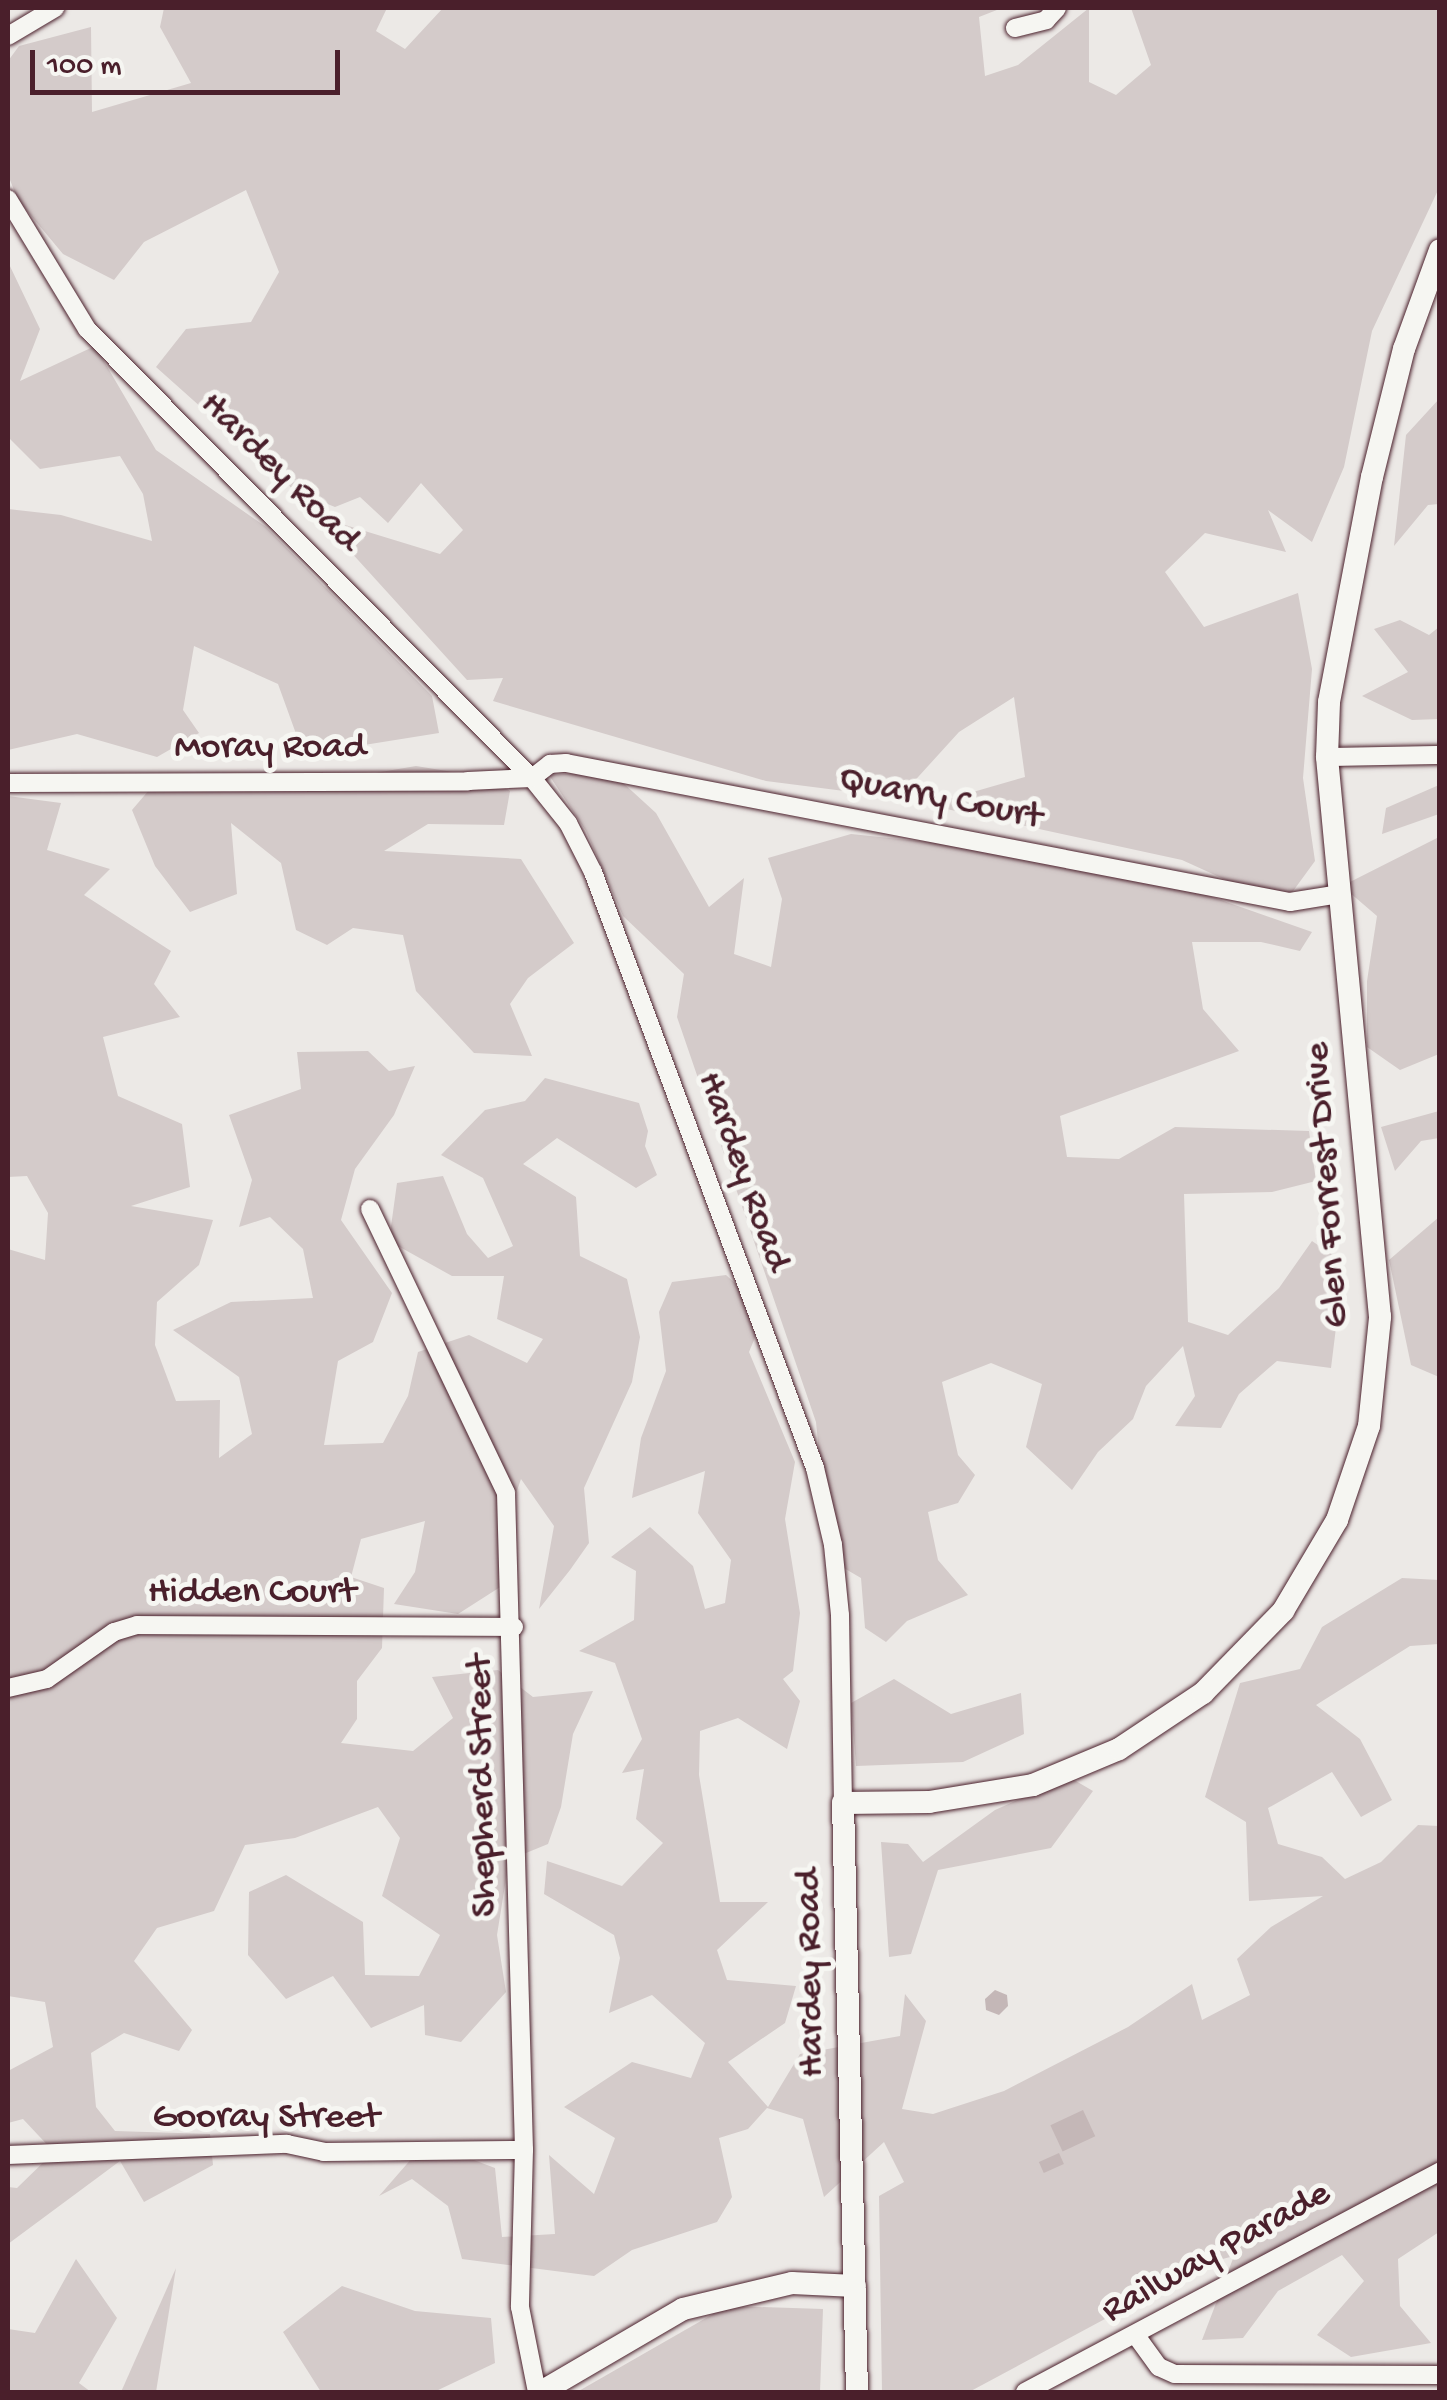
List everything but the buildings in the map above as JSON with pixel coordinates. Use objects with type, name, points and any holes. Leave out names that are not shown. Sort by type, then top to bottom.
[{"type":"street","points":[[8,36],[55,8]]},
{"type":"street","points":[[1016,28],[1046,20],[1056,8]]},
{"type":"street","name":"Hardey Road","points":[[8,199],[87,329],[532,778],[568,822],[592,872],[815,1468],[833,1545],[840,1615],[857,2392]]},
{"type":"street","name":"Glen Forrest Drive","points":[[843,1802],[929,1802],[1033,1785],[1118,1749],[1204,1693],[1284,1611],[1337,1520],[1369,1426],[1380,1318],[1327,757],[1334,662],[1404,349],[1440,250]]},
{"type":"street","points":[[1327,757],[1440,756]]},
{"type":"street","name":"Quarry Court","points":[[532,778],[550,764],[566,763],[1290,902],[1340,894]]},
{"type":"street","name":"Moray Road","points":[[8,783],[532,778]]},
{"type":"street","name":"Shepherd Street","points":[[370,1208],[506,1492],[514,1627],[524,2150],[520,2307],[539,2392]]},
{"type":"street","name":"Hidden Court","points":[[8,1688],[48,1679],[114,1632],[137,1625],[514,1627]]},
{"type":"street","name":"Gooray Street","points":[[8,2154],[287,2144],[324,2152],[524,2150]]},
{"type":"street","name":"Railway Parade","points":[[1024,2392],[1137,2337],[1440,2171]]},
{"type":"street","points":[[539,2392],[683,2309],[792,2283],[855,2286]]},
{"type":"street","points":[[1137,2337],[1159,2367],[1175,2374],[1440,2374]]},
{"type":"shaded area","points":[[164,8],[387,8],[376,31],[405,49],[443,8],[1002,8],[979,17],[985,76],[1018,65],[1089,8],[1089,82],[1116,95],[1151,65],[1131,8],[1439,8],[1439,188],[1372,331],[1344,467],[1312,542],[1268,510],[1286,552],[1205,533],[1165,572],[1204,627],[1298,593],[1312,669],[1303,778],[1315,861],[1288,898],[1270,900],[1182,860],[928,805],[1025,777],[1014,697],[959,732],[899,798],[766,781],[493,701],[503,678],[467,680],[319,517],[440,554],[463,530],[421,483],[388,523],[360,497],[335,507],[295,491],[156,367],[186,329],[251,322],[279,272],[246,190],[144,242],[114,280],[63,254],[18,200],[8,175],[8,61],[19,46],[91,27],[92,112],[191,83],[160,27]]},
{"type":"shaded area","points":[[8,262],[40,329],[20,381],[95,346],[156,450],[266,527],[432,696],[439,733],[364,745],[299,742],[278,684],[194,646],[183,710],[199,733],[157,757],[77,734],[8,750],[8,509],[61,515],[152,541],[143,494],[120,456],[40,469],[8,437]]},
{"type":"shaded area","points":[[1439,399],[1439,504],[1428,505],[1394,546],[1406,435]]},
{"type":"shaded area","points":[[1400,620],[1429,635],[1439,627],[1439,719],[1412,720],[1362,696],[1408,672],[1374,629]]},
{"type":"shaded area","points":[[416,766],[490,778],[510,791],[504,825],[428,824],[384,851],[521,859],[574,943],[528,978],[510,1004],[532,1056],[474,1053],[416,991],[403,935],[353,928],[327,945],[296,930],[281,863],[231,823],[237,894],[190,912],[155,866],[132,810],[161,776],[363,775]]},
{"type":"shaded area","points":[[610,771],[656,813],[709,907],[744,878],[734,954],[771,967],[782,899],[768,858],[851,834],[1005,850],[1198,892],[1312,932],[1300,951],[1261,942],[1192,942],[1203,1009],[1239,1051],[1060,1116],[1067,1157],[1119,1159],[1175,1127],[1309,1131],[1316,1181],[1272,1192],[1184,1194],[1188,1322],[1228,1335],[1279,1288],[1312,1241],[1344,1263],[1331,1368],[1277,1361],[1239,1394],[1221,1428],[1175,1426],[1195,1396],[1183,1346],[1146,1386],[1133,1419],[1098,1452],[1072,1490],[1026,1447],[1042,1384],[991,1363],[942,1382],[958,1455],[975,1475],[958,1503],[928,1512],[938,1560],[968,1595],[907,1621],[886,1642],[865,1628],[861,1578],[830,1560],[816,1422],[677,1017],[684,974],[623,916],[586,831],[549,775]]},
{"type":"shaded area","points":[[1439,785],[1439,814],[1382,834],[1386,808]]},
{"type":"shaded area","points":[[8,796],[61,803],[47,850],[110,869],[84,895],[171,951],[154,984],[180,1017],[103,1037],[118,1096],[182,1124],[190,1187],[131,1206],[213,1220],[199,1265],[157,1302],[155,1345],[176,1401],[220,1400],[219,1458],[252,1434],[239,1377],[173,1330],[231,1302],[313,1298],[303,1249],[270,1217],[239,1227],[252,1180],[229,1115],[301,1089],[297,1052],[368,1051],[389,1071],[415,1066],[394,1115],[355,1169],[341,1220],[392,1293],[373,1342],[338,1361],[324,1445],[383,1443],[408,1396],[418,1352],[469,1335],[527,1363],[543,1339],[497,1319],[504,1276],[452,1276],[389,1241],[397,1183],[443,1176],[467,1234],[488,1258],[513,1246],[483,1178],[441,1155],[485,1110],[525,1101],[545,1078],[639,1103],[648,1131],[645,1146],[657,1175],[636,1188],[557,1138],[523,1164],[576,1197],[580,1256],[627,1279],[640,1337],[632,1382],[584,1488],[589,1543],[570,1570],[539,1609],[554,1526],[521,1479],[507,1520],[516,1577],[458,1614],[394,1604],[415,1572],[425,1521],[361,1539],[351,1577],[384,1588],[382,1648],[357,1681],[357,1719],[341,1743],[413,1751],[453,1718],[432,1677],[498,1670],[533,1697],[593,1691],[573,1734],[561,1807],[548,1844],[509,1860],[497,1935],[506,1992],[461,2042],[425,2035],[424,2005],[371,2028],[333,1976],[286,1999],[248,1955],[249,1892],[286,1875],[363,1922],[365,1975],[419,1976],[440,1935],[382,1896],[400,1838],[378,1807],[295,1838],[245,1845],[214,1911],[157,1928],[134,1961],[192,2030],[179,2051],[124,2033],[91,2053],[96,2107],[115,2131],[210,2134],[213,2165],[144,2202],[120,2161],[8,2244],[8,2187],[17,2188],[54,2152],[23,2119],[8,2123],[8,2071],[53,2047],[45,2002],[8,1996],[8,1249],[45,1260],[48,1213],[27,1176],[8,1177]]},
{"type":"shaded area","points":[[1439,837],[1439,1054],[1400,1070],[1367,1047],[1367,981],[1377,916],[1342,886]]},
{"type":"shaded area","points":[[1439,1111],[1439,1138],[1421,1141],[1395,1171],[1381,1127]]},
{"type":"shaded area","points":[[1439,1217],[1439,1377],[1411,1365],[1389,1260]]},
{"type":"shaded area","points":[[726,1275],[766,1311],[749,1352],[795,1462],[785,1519],[800,1613],[793,1671],[783,1679],[800,1701],[787,1749],[738,1718],[700,1731],[699,1775],[720,1902],[768,1902],[717,1950],[727,1980],[796,1986],[785,2023],[728,2062],[768,2107],[800,2054],[900,2036],[905,1994],[926,2021],[902,2109],[933,2114],[1004,2091],[1128,2027],[1192,1984],[1202,2020],[1250,1995],[1237,1959],[1271,1927],[1323,1896],[1249,1901],[1246,1822],[1205,1797],[1240,1683],[1300,1669],[1322,1627],[1402,1578],[1439,1580],[1439,1644],[1410,1646],[1316,1705],[1360,1739],[1392,1800],[1361,1817],[1332,1772],[1268,1808],[1278,1844],[1322,1857],[1345,1879],[1381,1862],[1418,1825],[1439,1826],[1439,2232],[1398,2259],[1400,2306],[1431,2343],[1351,2357],[1317,2335],[1364,2281],[1342,2255],[1278,2291],[1243,2338],[1202,2340],[1234,2256],[1211,2262],[969,2392],[882,2392],[879,2196],[904,2182],[884,2142],[824,2197],[803,2119],[767,2108],[748,2129],[719,2138],[732,2197],[717,2222],[632,2250],[594,2276],[462,2259],[448,2206],[412,2179],[379,2196],[426,2142],[495,2168],[502,2237],[555,2234],[549,2155],[594,2194],[615,2138],[564,2107],[632,2062],[691,2078],[705,2043],[652,1995],[609,2013],[620,1958],[614,1935],[544,1894],[547,1861],[622,1886],[663,1843],[636,1819],[644,1769],[622,1773],[642,1739],[615,1663],[579,1651],[634,1620],[636,1571],[611,1557],[650,1527],[693,1566],[705,1609],[725,1603],[731,1560],[698,1513],[705,1471],[632,1498],[641,1438],[666,1371],[659,1312],[672,1282]]},
{"type":"shaded area","points":[[894,1679],[951,1714],[1021,1693],[1024,1734],[963,1762],[856,1766],[851,1703]]},
{"type":"shaded area","points":[[1069,1777],[1093,1791],[1051,1848],[938,1870],[911,1954],[889,1957],[881,1842],[908,1844],[923,1862],[995,1810]]},
{"type":"shaded area","points":[[76,2259],[117,2318],[79,2383],[91,2392],[8,2392],[8,2329],[35,2333]]},
{"type":"shaded area","points":[[176,2268],[156,2392],[121,2392]]},
{"type":"shaded area","points":[[342,2286],[415,2311],[491,2318],[495,2363],[434,2392],[321,2392],[283,2332]]},
{"type":"shaded area","points":[[727,2306],[823,2309],[820,2392],[577,2392]]}]
